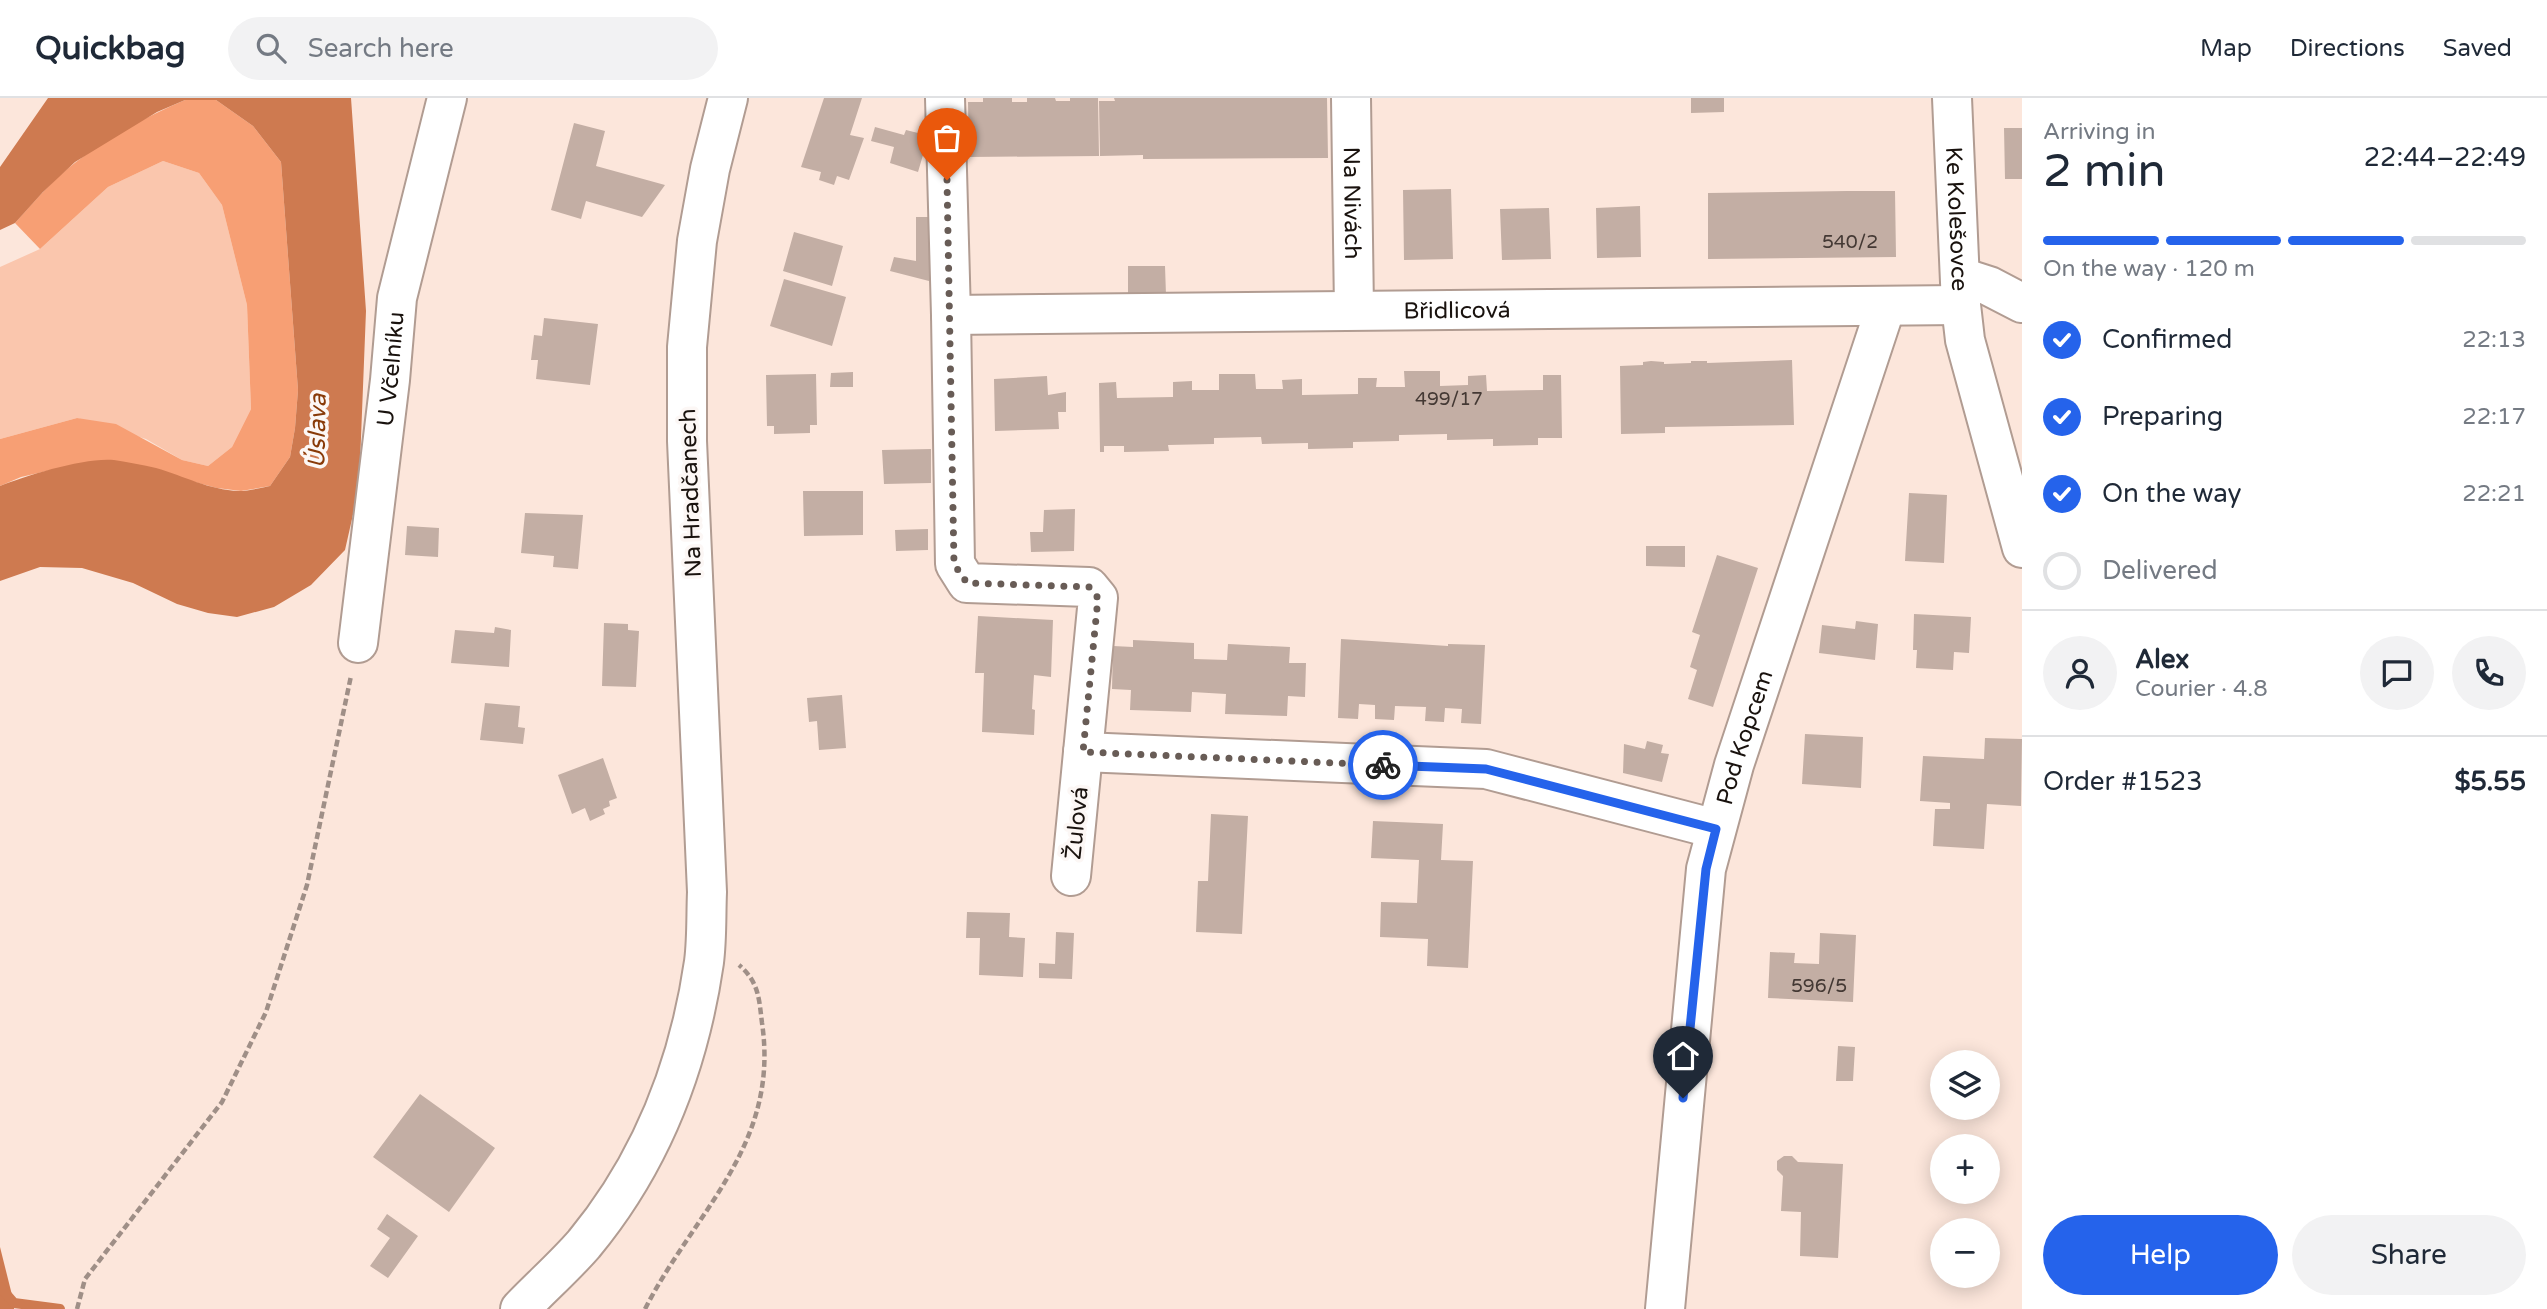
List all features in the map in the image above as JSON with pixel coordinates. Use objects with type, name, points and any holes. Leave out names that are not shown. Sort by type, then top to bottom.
[{"type":"street","name":"U Včelníku","points":[[358,643],[390,380],[397,298],[447,98]]},
{"type":"street","name":"Na Hradčanech","points":[[520,1309],[583,1244],[624,1189],[652,1140],[674,1089],[692,1029],[704,959],[708,892],[688,488],[687,347],[697,241],[710,169],[728,98]]},
{"type":"street","name":"Žulová","points":[[944,98],[951,315],[954,564],[967,583],[1089,587],[1098,598],[1071,876]]},
{"type":"street","name":"Na Nivách","points":[[1351,98],[1354,310]]},
{"type":"street","name":"Ke Kolešovce","points":[[1952,98],[1963,307],[2022,548]]},
{"type":"street","points":[[1963,307],[1989,286],[2022,303]]},
{"type":"street","name":"Pod Kopcem","points":[[1665,1309],[1706,869],[1734,765],[1886,306]]},
{"type":"street","name":"Břidlicová","points":[[951,315],[1963,307]]},
{"type":"street","points":[[1083,752],[1486,769],[1716,829]]},
{"type":"path","points":[[77,1309],[85,1279],[222,1102],[266,1012],[307,885],[358,643]]},
{"type":"path","points":[[645,1309],[739,1160],[760,1102],[766,1050],[758,993],[751,975],[737,963],[704,959]]},
{"type":"shaded area","points":[[185,100],[216,100],[253,126],[281,162],[298,390],[290,457],[270,486],[241,491],[217,488],[111,460],[77,464],[21,477],[0,486],[0,439],[77,418],[116,424],[182,460],[208,466],[232,447],[251,409],[247,305],[222,205],[199,173],[163,161],[108,187],[40,249],[15,223],[59,176],[89,153],[129,128]]},
{"type":"shaded area","points":[[163,161],[199,173],[222,205],[247,305],[251,409],[232,447],[208,466],[182,460],[146,439],[77,418],[0,439],[0,267],[40,249],[108,187]]},
{"type":"water","name":"Úslava","points":[[48,98],[351,98],[366,311],[359,488],[345,550],[311,585],[274,607],[237,617],[208,613],[177,604],[133,583],[82,568],[40,567],[0,581],[0,486],[57,468],[102,460],[156,468],[217,488],[239,491],[255,489],[270,486],[290,457],[295,428],[298,390],[281,162],[253,126],[216,100],[185,100],[157,112],[75,162],[15,223],[0,230],[0,167]]},
{"type":"water","points":[[0,1247],[14,1303],[14,1309],[0,1309]]},
{"type":"building","points":[[824,98],[862,98],[850,135],[864,138],[849,180],[837,176],[834,185],[819,180],[821,172],[801,167]]},
{"type":"building","points":[[983,98],[1012,98],[1012,102],[1027,102],[1027,98],[1070,101],[1070,98],[1098,98],[1099,156],[969,157],[968,102],[983,102]]},
{"type":"building","points":[[1114,98],[1327,98],[1328,158],[1143,159],[1143,155],[1100,156],[1099,101],[1115,101]]},
{"type":"building","points":[[1691,98],[1724,98],[1724,112],[1691,113]]},
{"type":"building","points":[[574,123],[605,131],[596,166],[665,185],[642,217],[586,201],[581,219],[551,210]]},
{"type":"building","points":[[875,127],[904,135],[906,130],[930,136],[931,158],[923,155],[918,172],[890,163],[894,147],[871,141]]},
{"type":"building","points":[[2004,128],[2022,128],[2022,179],[2005,179]]},
{"type":"building","points":[[1451,189],[1453,259],[1404,260],[1403,190]]},
{"type":"building","points":[[1895,191],[1896,257],[1708,259],[1708,193]]},
{"type":"building","points":[[1640,206],[1641,257],[1597,258],[1596,208]]},
{"type":"building","points":[[1549,208],[1551,259],[1502,260],[1500,209]]},
{"type":"building","points":[[916,217],[931,217],[929,281],[890,271],[894,257],[916,261]]},
{"type":"building","points":[[794,232],[843,246],[832,286],[783,271]]},
{"type":"building","points":[[1128,266],[1165,266],[1166,295],[1128,293]]},
{"type":"building","points":[[784,279],[846,297],[832,346],[770,326]]},
{"type":"building","points":[[544,318],[598,324],[590,385],[536,379],[538,360],[531,360],[534,335],[542,336]]},
{"type":"building","points":[[1792,360],[1794,425],[1665,427],[1665,433],[1621,434],[1620,366],[1643,365],[1643,362],[1651,361],[1664,364],[1691,361],[1707,363]]},
{"type":"building","points":[[1404,371],[1440,371],[1440,386],[1468,385],[1468,376],[1486,375],[1487,391],[1543,390],[1543,375],[1561,375],[1562,438],[1538,438],[1538,445],[1493,446],[1493,439],[1447,440],[1447,434],[1399,435],[1399,441],[1353,442],[1353,448],[1308,449],[1308,443],[1262,444],[1261,437],[1214,438],[1214,444],[1168,445],[1169,451],[1124,452],[1124,446],[1104,446],[1104,452],[1100,452],[1099,383],[1116,382],[1117,398],[1173,397],[1173,382],[1192,381],[1192,390],[1219,390],[1219,374],[1255,374],[1256,389],[1283,389],[1282,380],[1302,379],[1302,395],[1358,394],[1358,378],[1377,378],[1376,387],[1405,387]]},
{"type":"building","points":[[853,372],[853,387],[830,387],[831,373]]},
{"type":"building","points":[[816,374],[817,425],[810,425],[810,433],[774,434],[774,426],[767,426],[766,375]]},
{"type":"building","points":[[1047,376],[1048,395],[1066,392],[1066,412],[1058,412],[1059,429],[995,431],[994,379]]},
{"type":"building","points":[[931,449],[931,483],[884,484],[882,450]]},
{"type":"building","points":[[803,491],[863,491],[863,535],[804,536]]},
{"type":"building","points":[[1909,493],[1947,495],[1944,563],[1905,561]]},
{"type":"building","points":[[1075,509],[1074,551],[1031,552],[1030,532],[1043,532],[1044,510]]},
{"type":"building","points":[[525,513],[583,515],[578,569],[553,567],[554,556],[521,553]]},
{"type":"building","points":[[407,526],[439,528],[438,557],[405,555]]},
{"type":"building","points":[[928,529],[928,550],[896,551],[895,530]]},
{"type":"building","points":[[1646,546],[1685,546],[1685,567],[1646,566]]},
{"type":"building","points":[[1717,555],[1758,568],[1713,707],[1688,699],[1697,670],[1690,667],[1700,635],[1692,632]]},
{"type":"building","points":[[1914,614],[1971,617],[1969,653],[1954,652],[1953,670],[1916,668],[1917,650],[1913,650]]},
{"type":"building","points":[[978,616],[1053,620],[1051,677],[1034,675],[1034,735],[982,732],[984,673],[975,673]]},
{"type":"building","points":[[1856,621],[1878,624],[1875,660],[1819,653],[1822,625],[1855,629]]},
{"type":"building","points":[[604,623],[628,624],[628,630],[639,631],[636,687],[602,686]]},
{"type":"building","points":[[495,627],[511,630],[509,667],[451,663],[455,630],[494,633]]},
{"type":"building","points":[[1341,639],[1448,646],[1485,645],[1481,724],[1461,723],[1462,709],[1445,708],[1444,722],[1425,721],[1426,707],[1395,706],[1394,720],[1375,719],[1375,705],[1359,704],[1358,719],[1338,718]]},
{"type":"building","points":[[1133,640],[1194,643],[1194,659],[1227,660],[1228,644],[1290,647],[1289,663],[1306,663],[1305,697],[1288,696],[1287,716],[1225,714],[1226,694],[1192,692],[1191,712],[1130,710],[1131,690],[1112,689],[1113,646],[1133,647]]},
{"type":"building","points":[[842,695],[846,748],[819,750],[817,721],[809,722],[807,698]]},
{"type":"building","points":[[485,703],[520,706],[518,727],[525,728],[523,744],[480,740]]},
{"type":"building","points":[[1805,734],[1863,737],[1861,788],[1802,784]]},
{"type":"building","points":[[1985,738],[2022,739],[2021,806],[1987,804],[1984,849],[1933,846],[1935,809],[1950,809],[1950,803],[1920,801],[1923,756],[1984,759]]},
{"type":"building","points":[[1647,741],[1663,745],[1661,753],[1669,754],[1662,782],[1623,773],[1624,744],[1645,749]]},
{"type":"building","points":[[603,758],[617,798],[609,801],[610,806],[603,809],[605,814],[590,821],[585,808],[572,814],[558,775]]},
{"type":"building","points":[[1211,814],[1248,816],[1242,934],[1196,932],[1198,881],[1208,881]]},
{"type":"building","points":[[1373,821],[1443,824],[1441,860],[1473,861],[1468,968],[1427,966],[1428,939],[1380,937],[1381,902],[1417,903],[1419,860],[1371,858]]},
{"type":"building","points":[[967,912],[1010,913],[1009,937],[1025,938],[1023,977],[979,975],[980,938],[966,938]]},
{"type":"building","points":[[1056,932],[1074,933],[1072,979],[1039,978],[1039,963],[1055,964]]},
{"type":"building","points":[[1820,933],[1856,935],[1853,1002],[1768,998],[1770,952],[1795,953],[1794,963],[1819,964]]},
{"type":"building","points":[[1838,1046],[1855,1047],[1853,1081],[1836,1081]]},
{"type":"building","points":[[420,1094],[495,1148],[449,1212],[373,1157]]},
{"type":"building","points":[[1784,1156],[1792,1156],[1798,1162],[1843,1164],[1838,1258],[1800,1256],[1801,1212],[1781,1211],[1783,1176],[1777,1170],[1777,1161]]},
{"type":"building","points":[[387,1214],[418,1236],[388,1278],[370,1266],[390,1238],[377,1229]]},
{"type":"waterway","points":[[0,1287],[14,1303],[60,1309]]},
{"type":"way so far","points":[[947,180],[954,564],[967,583],[1089,587],[1098,598],[1083,752],[1383,765]]},
{"type":"route","points":[[1383,765],[1486,769],[1716,829],[1706,869],[1683,1098]]}]
